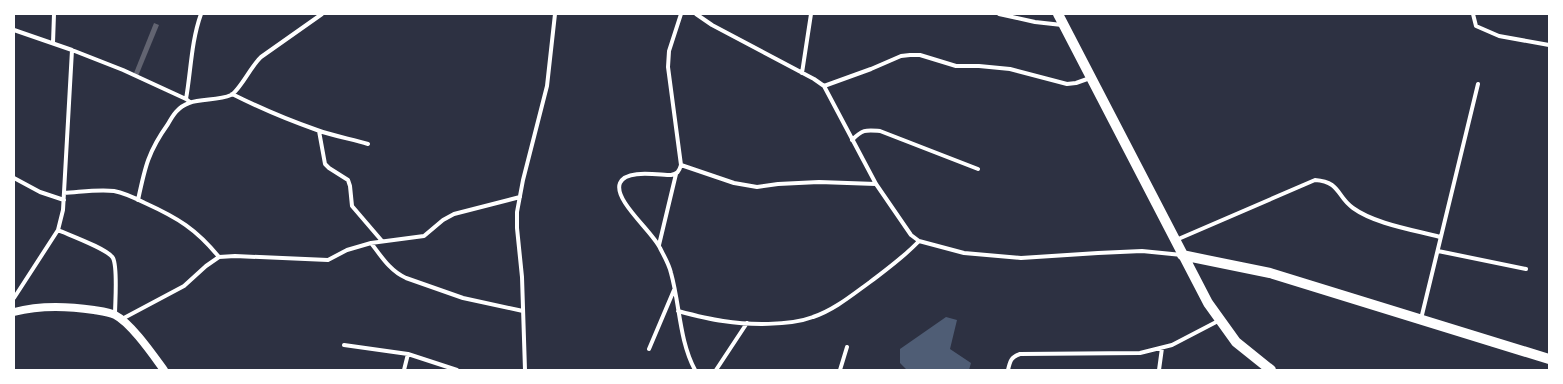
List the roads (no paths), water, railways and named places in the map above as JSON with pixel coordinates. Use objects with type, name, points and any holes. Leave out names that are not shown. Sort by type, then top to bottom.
[{"type":"main road","points":[[1058,14],[1208,303],[1236,342],[1270,370]]},
{"type":"main road","points":[[1182,255],[1270,273],[1549,360]]},
{"type":"main road","points":[[14,312],[46,307],[68,307],[101,311],[118,317],[131,328],[164,370]]},
{"type":"street","points":[[53,43],[54,14]]},
{"type":"street","points":[[138,200],[147,161],[156,141],[177,111],[188,101],[190,61],[197,24],[201,14]]},
{"type":"street","points":[[14,30],[53,43],[123,70],[188,101],[225,97],[232,94],[254,63],[322,14]]},
{"type":"street","points":[[525,370],[522,277],[517,228],[517,212],[547,86],[555,14]]},
{"type":"street","points":[[659,245],[676,174],[680,170],[681,165],[668,67],[669,51],[681,14]]},
{"type":"street","points":[[696,14],[712,25],[824,86],[876,184],[911,235],[919,241],[964,252],[1021,258],[1098,252],[1142,251],[1182,255]]},
{"type":"street","points":[[802,73],[811,14]]},
{"type":"street","points":[[999,14],[1035,22],[1063,25]]},
{"type":"street","points":[[1473,14],[1476,26],[1498,36],[1549,45]]},
{"type":"street","points":[[14,298],[58,230],[64,200],[72,50]]},
{"type":"street","points":[[824,86],[871,69],[901,56],[910,55],[920,55],[956,66],[979,66],[1010,69],[1067,84],[1076,83],[1090,78]]},
{"type":"street","points":[[1421,320],[1478,84]]},
{"type":"street","points":[[232,94],[261,108],[319,131],[368,144]]},
{"type":"street","points":[[852,140],[860,132],[868,130],[880,131],[978,169]]},
{"type":"street","points":[[319,131],[325,164],[348,180],[352,206],[382,241]]},
{"type":"street","points":[[681,165],[734,183],[757,187],[778,184],[818,182],[876,184]]},
{"type":"street","points":[[676,174],[635,174],[626,176],[620,181],[618,190],[621,199],[659,245],[671,272],[686,346],[695,370]]},
{"type":"street","points":[[14,178],[40,192],[64,200]]},
{"type":"street","points":[[1174,240],[1315,180],[1324,181],[1331,184],[1351,207],[1364,215],[1440,237]]},
{"type":"street","points":[[64,193],[110,191],[125,194],[171,215],[185,224],[203,238],[219,257]]},
{"type":"street","points":[[58,230],[111,255],[114,260],[118,317],[184,286],[206,266],[219,257],[235,256],[328,260],[347,250],[371,243],[424,236],[443,220],[454,214],[520,197]]},
{"type":"street","points":[[678,312],[723,321],[747,323],[792,322],[813,317],[853,295],[905,256],[919,241]]},
{"type":"street","points":[[371,243],[391,268],[401,276],[463,298],[523,311]]},
{"type":"street","points":[[1438,251],[1526,269]]},
{"type":"street","points":[[649,349],[674,290]]},
{"type":"street","points":[[1008,370],[1010,361],[1014,356],[1020,354],[1140,354],[1172,345],[1220,320]]},
{"type":"street","points":[[716,370],[747,323]]},
{"type":"street","points":[[344,346],[408,354],[457,370]]},
{"type":"street","points":[[840,370],[847,347]]},
{"type":"street","points":[[1159,370],[1162,348]]},
{"type":"street","points":[[404,370],[408,354]]},
{"type":"water","points":[[946,317],[957,320],[950,349],[971,363],[969,370],[907,370],[900,363],[900,349]]}]
